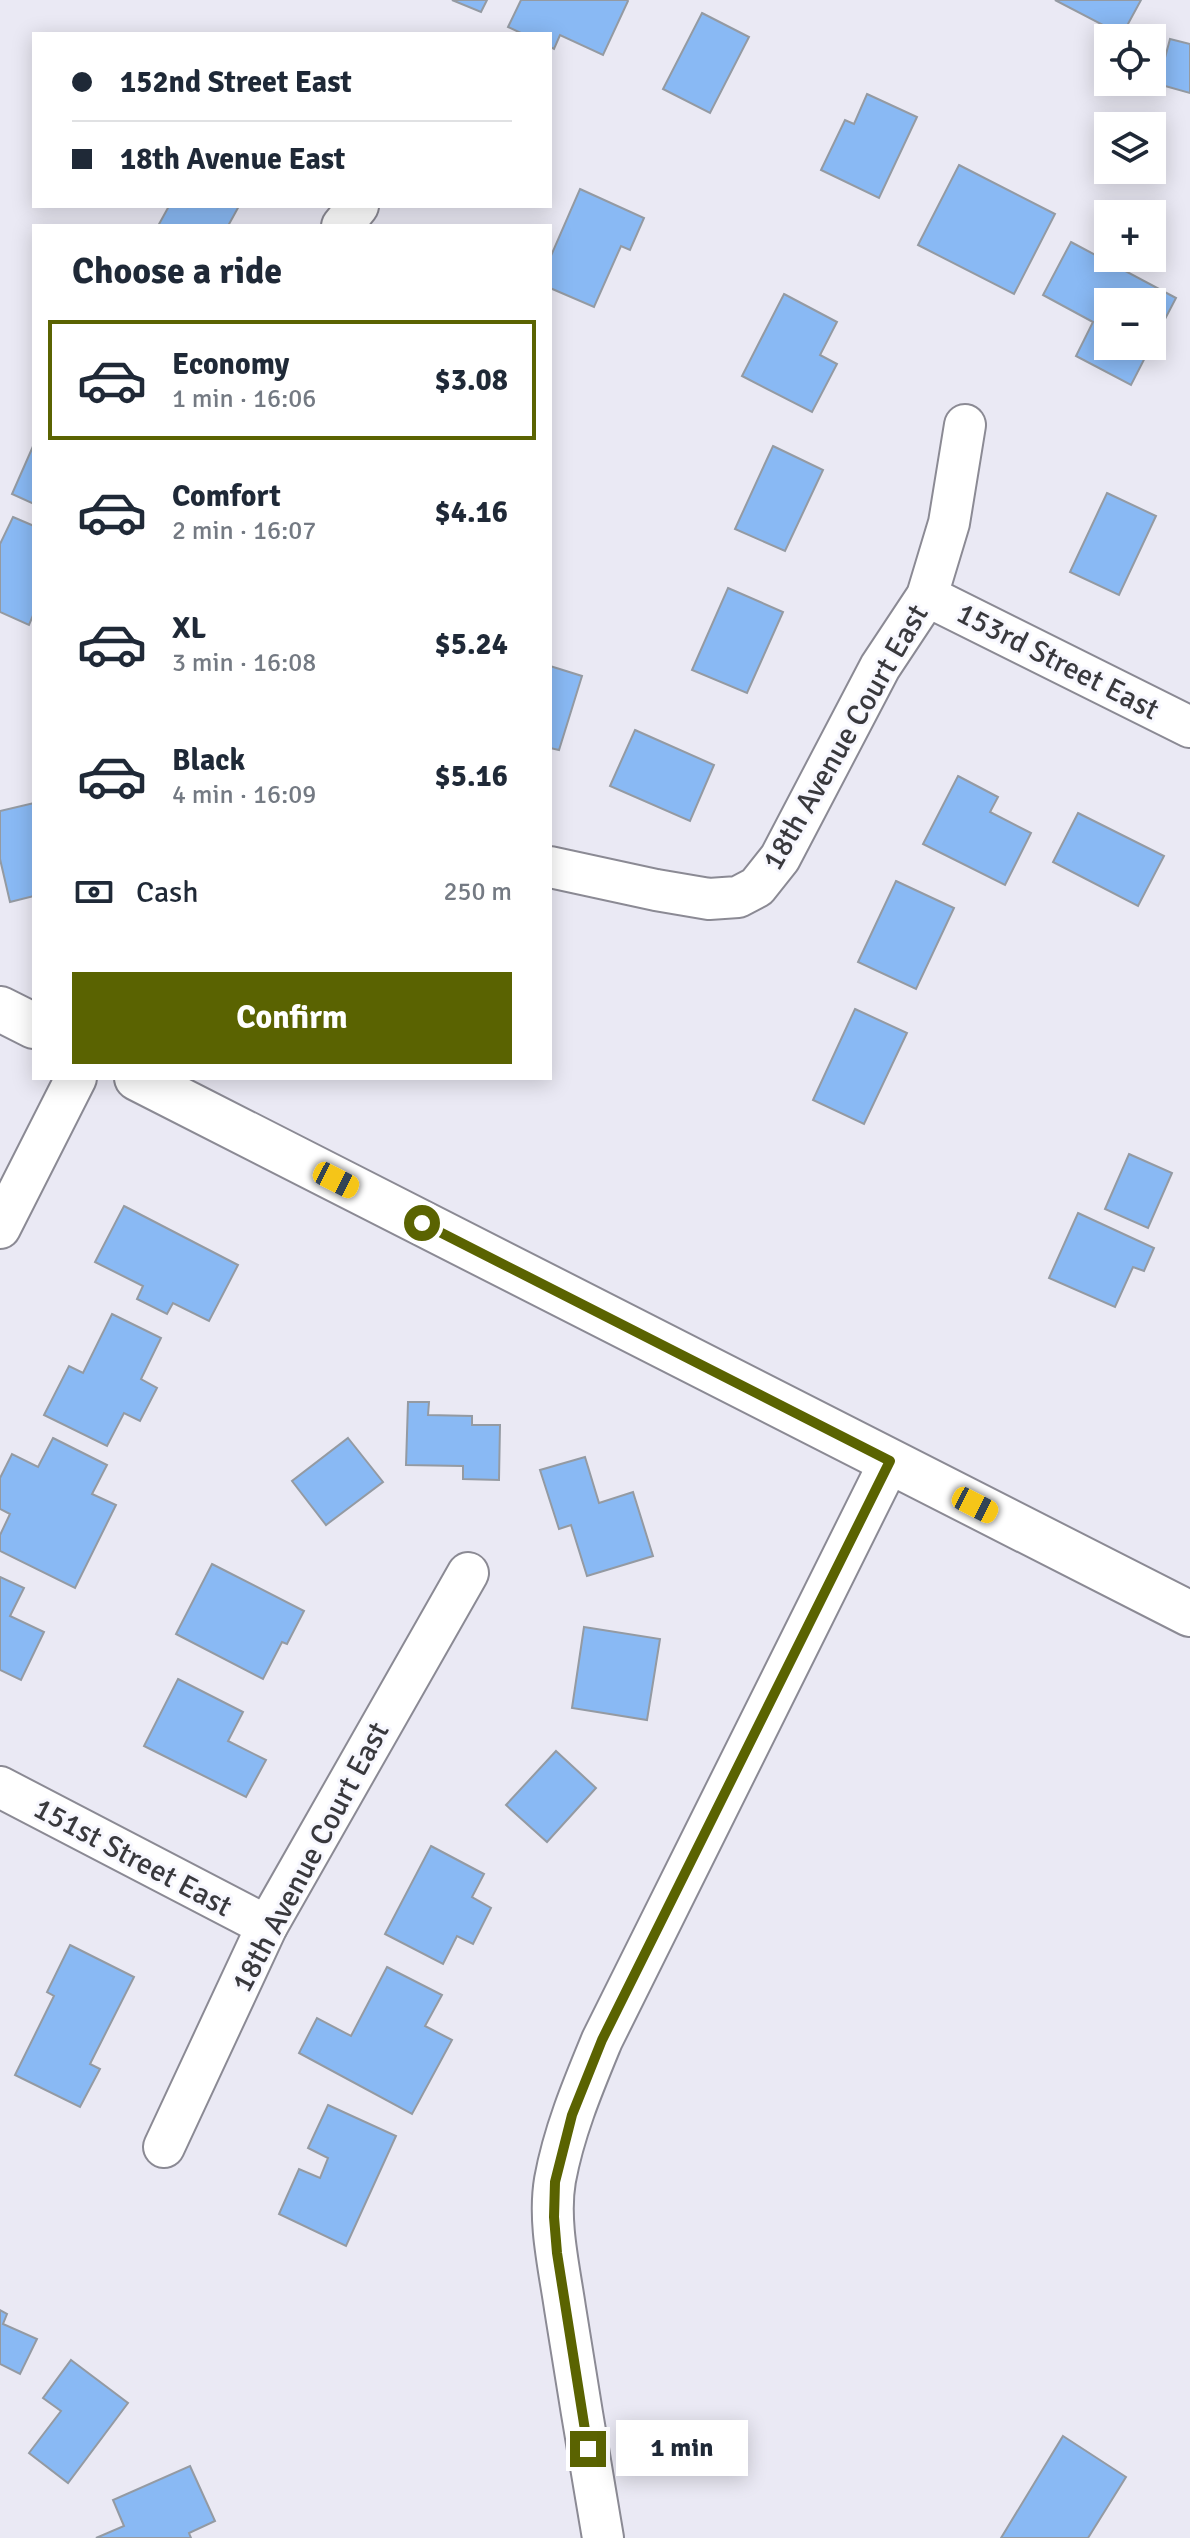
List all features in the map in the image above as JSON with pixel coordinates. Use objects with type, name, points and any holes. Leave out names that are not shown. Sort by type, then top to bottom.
[{"type":"main road","points":[[0,1009],[32,1025]]},
{"type":"main road","points":[[141,1080],[1190,1614]]},
{"type":"street","points":[[344,224],[356,208]]},
{"type":"street","name":"18th Avenue Court East","points":[[552,867],[709,899],[738,897],[757,887],[780,858],[880,667],[927,596],[949,523],[965,425]]},
{"type":"street","name":"153rd Street East","points":[[927,596],[1190,727]]},
{"type":"street","points":[[0,1228],[75,1080]]},
{"type":"street","points":[[603,2538],[555,2229],[555,2182],[572,2115],[602,2040],[890,1461]]},
{"type":"street","name":"18th Avenue Court East","points":[[164,2147],[267,1926],[468,1573]]},
{"type":"street","name":"151st Street East","points":[[0,1787],[267,1926]]},
{"type":"building","points":[[452,0],[487,0],[481,12]]},
{"type":"building","points":[[521,0],[628,1],[603,55],[560,35],[554,49],[552,32],[519,32],[508,27]]},
{"type":"building","points":[[1055,0],[1141,0],[1128,24],[1101,24]]},
{"type":"building","points":[[702,13],[749,37],[710,113],[663,89]]},
{"type":"building","points":[[1170,39],[1190,44],[1190,93],[1166,86],[1166,54]]},
{"type":"building","points":[[867,94],[917,117],[879,198],[821,170],[845,120],[854,124]]},
{"type":"building","points":[[959,165],[1055,214],[1014,294],[918,245]]},
{"type":"building","points":[[580,189],[644,218],[630,250],[621,246],[594,307],[552,289],[552,253]]},
{"type":"building","points":[[168,208],[238,208],[229,224],[159,224]]},
{"type":"building","points":[[1071,242],[1094,254],[1094,272],[1127,272],[1157,288],[1094,288],[1094,360],[1144,360],[1131,385],[1076,356],[1093,322],[1043,295]]},
{"type":"building","points":[[1166,293],[1176,298],[1166,317]]},
{"type":"building","points":[[784,294],[837,322],[820,355],[837,364],[812,412],[742,376]]},
{"type":"building","points":[[773,446],[823,470],[785,551],[735,529]]},
{"type":"building","points":[[32,449],[32,503],[12,494]]},
{"type":"building","points":[[1107,493],[1156,516],[1119,595],[1070,572]]},
{"type":"building","points":[[13,517],[32,525],[32,618],[29,625],[0,612],[0,544]]},
{"type":"building","points":[[728,588],[783,612],[747,693],[692,670]]},
{"type":"building","points":[[552,667],[582,676],[559,750],[552,748]]},
{"type":"building","points":[[635,730],[714,765],[690,821],[610,786]]},
{"type":"building","points":[[958,776],[998,797],[990,812],[1031,833],[1005,885],[923,844]]},
{"type":"building","points":[[32,803],[32,896],[10,902],[0,859],[0,811]]},
{"type":"building","points":[[1078,813],[1164,856],[1138,906],[1053,862]]},
{"type":"building","points":[[896,881],[954,908],[916,989],[858,962]]},
{"type":"building","points":[[855,1009],[907,1033],[864,1124],[813,1100]]},
{"type":"building","points":[[1129,1154],[1172,1173],[1148,1228],[1105,1209]]},
{"type":"building","points":[[124,1206],[238,1265],[209,1321],[173,1303],[167,1314],[137,1299],[143,1286],[95,1262]]},
{"type":"building","points":[[1078,1213],[1154,1248],[1144,1271],[1133,1267],[1115,1307],[1049,1278]]},
{"type":"building","points":[[112,1314],[161,1338],[141,1379],[157,1388],[140,1421],[124,1413],[107,1446],[44,1415],[69,1366],[83,1373]]},
{"type":"building","points":[[408,1402],[429,1402],[428,1415],[472,1416],[472,1425],[500,1425],[499,1480],[463,1479],[463,1466],[406,1465]]},
{"type":"building","points":[[53,1438],[107,1465],[92,1494],[116,1505],[75,1588],[0,1551],[0,1535],[10,1514],[0,1509],[0,1478],[12,1454],[38,1467]]},
{"type":"building","points":[[348,1438],[383,1482],[326,1525],[292,1481]]},
{"type":"building","points":[[585,1457],[599,1503],[633,1492],[653,1556],[587,1576],[571,1525],[559,1529],[540,1470]]},
{"type":"building","points":[[212,1564],[304,1611],[287,1644],[282,1642],[263,1679],[176,1634]]},
{"type":"building","points":[[0,1577],[24,1588],[10,1616],[44,1632],[21,1680],[0,1670]]},
{"type":"building","points":[[584,1627],[660,1639],[647,1720],[572,1708]]},
{"type":"building","points":[[178,1679],[243,1712],[228,1741],[266,1760],[246,1797],[144,1746]]},
{"type":"building","points":[[556,1751],[596,1788],[547,1842],[506,1805]]},
{"type":"building","points":[[431,1846],[484,1874],[472,1897],[491,1908],[473,1944],[457,1936],[443,1964],[385,1934]]},
{"type":"building","points":[[70,1945],[134,1977],[90,2064],[100,2069],[80,2107],[15,2075],[54,1996],[47,1992]]},
{"type":"building","points":[[387,1967],[442,1995],[425,2026],[452,2040],[412,2114],[299,2053],[317,2018],[351,2036]]},
{"type":"building","points":[[328,2105],[396,2136],[346,2246],[279,2214],[299,2169],[320,2178],[328,2158],[308,2148]]},
{"type":"building","points":[[0,2310],[7,2314],[3,2324],[37,2339],[20,2374],[0,2364]]},
{"type":"building","points":[[71,2360],[128,2403],[68,2483],[29,2453],[61,2411],[43,2398]]},
{"type":"building","points":[[1063,2436],[1126,2477],[1088,2538],[1001,2538]]},
{"type":"building","points":[[190,2466],[215,2521],[189,2533],[191,2538],[96,2538],[124,2526],[113,2500]]},
{"type":"route","points":[[422,1223],[890,1461],[602,2040],[572,2115],[555,2182],[554,2217],[588,2449]]}]
